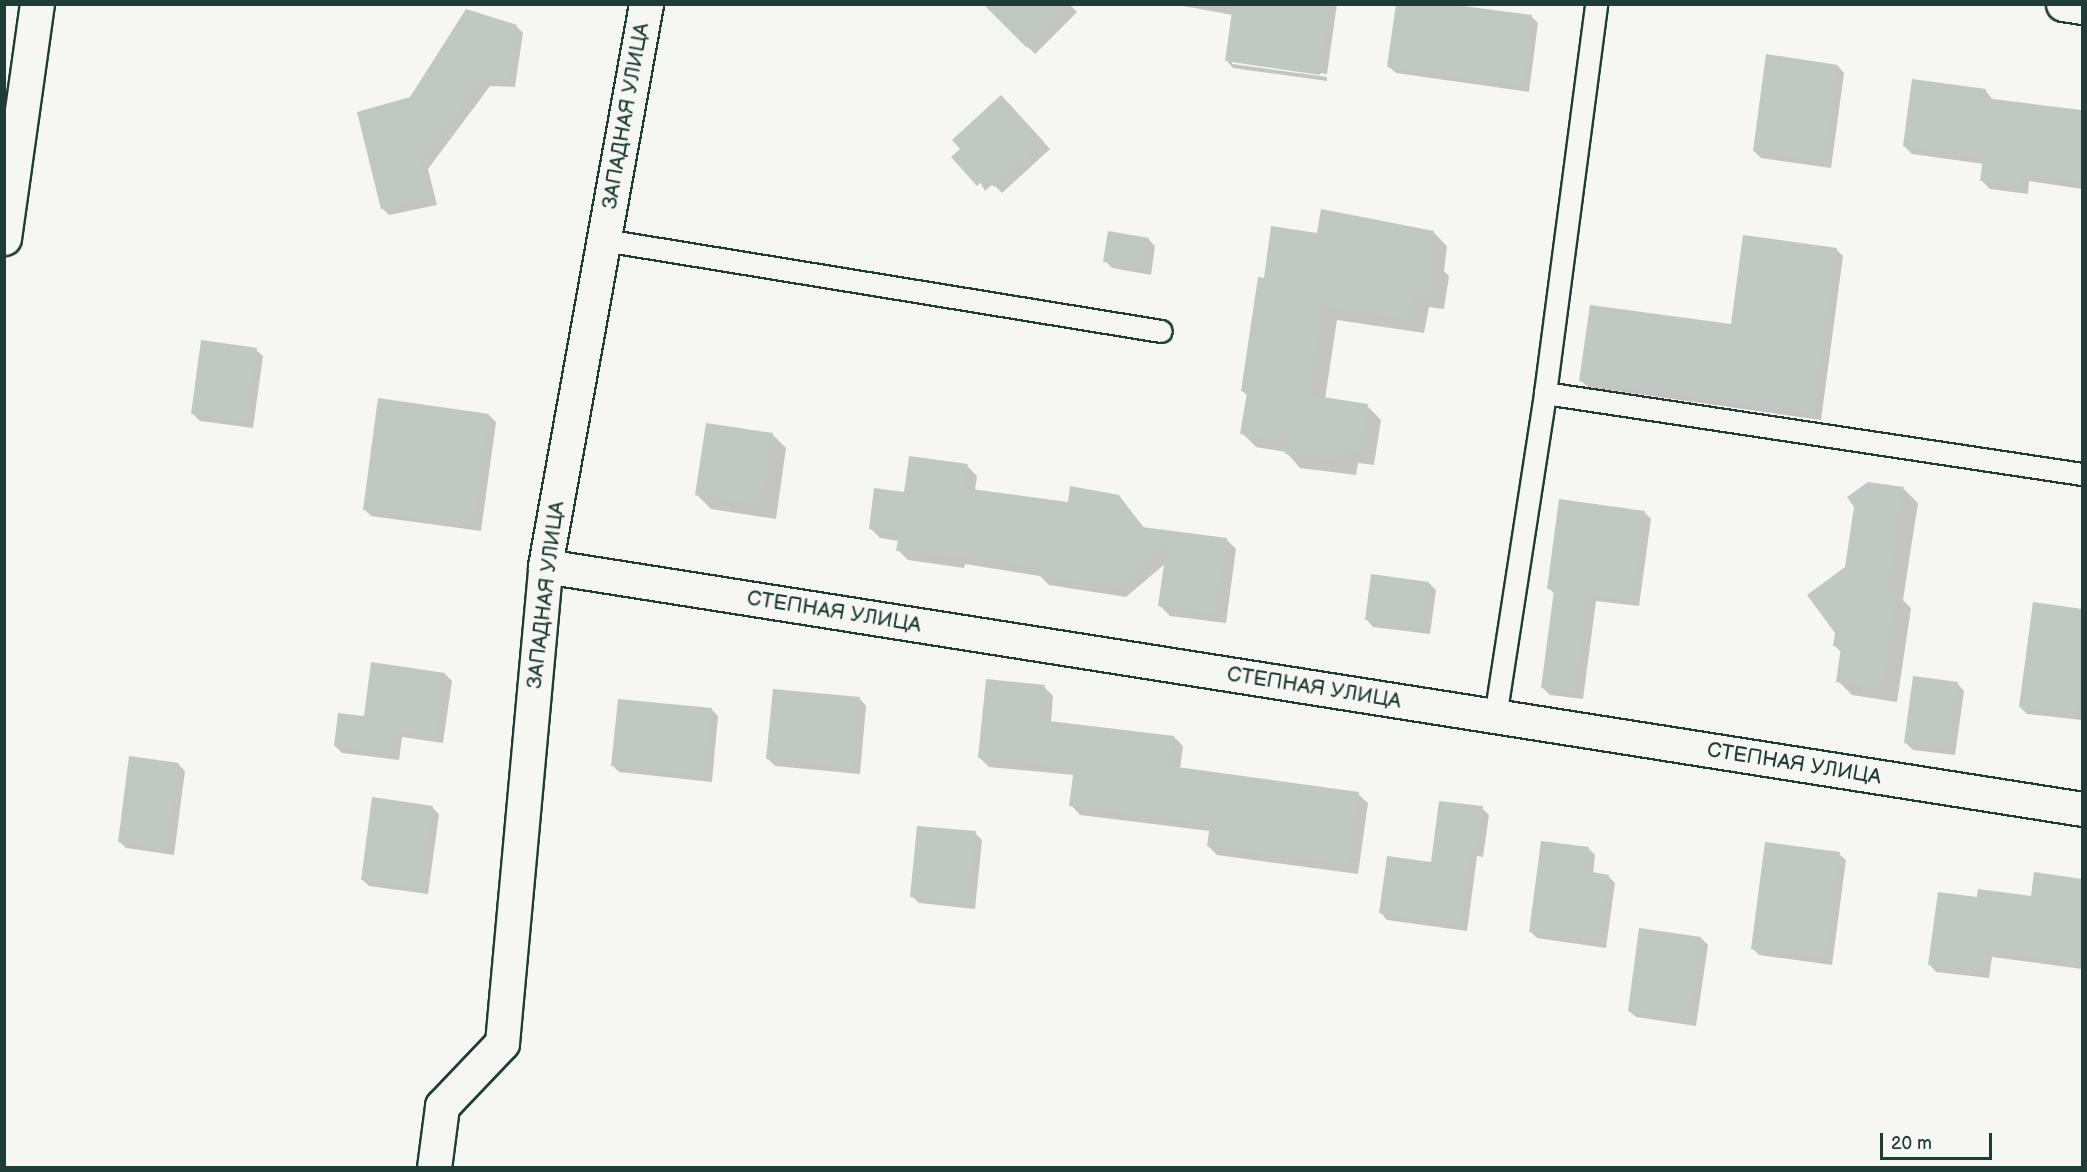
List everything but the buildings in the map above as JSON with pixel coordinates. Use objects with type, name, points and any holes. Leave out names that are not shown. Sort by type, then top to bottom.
[{"type":"street","points":[[4,238],[37,4]]},
{"type":"street","name":"ЗАПАДНАЯ УЛИЦА","points":[[434,1167],[442,1106],[502,1043],[545,566],[646,4]]},
{"type":"street","points":[[2063,4],[2082,7]]},
{"type":"street","name":"СТЕПНАЯ УЛИЦА","points":[[545,566],[2082,809]]},
{"type":"lane","points":[[1495,717],[1545,393],[1596,4]]},
{"type":"lane","points":[[604,240],[1161,331]]},
{"type":"lane","points":[[1545,393],[2082,474]]}]
